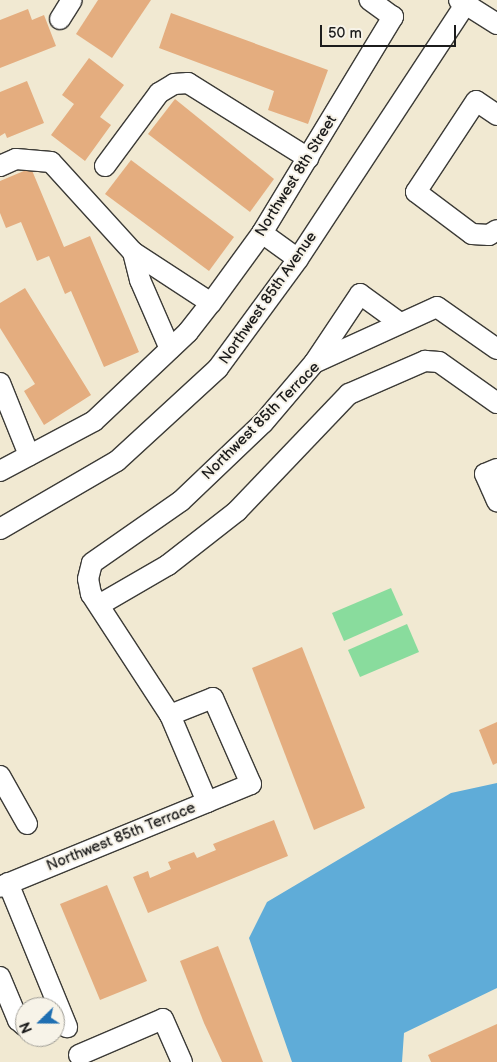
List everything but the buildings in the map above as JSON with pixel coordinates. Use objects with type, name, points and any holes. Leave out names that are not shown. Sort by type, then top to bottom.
[{"type":"street","points":[[60,18],[72,0]]},
{"type":"street","name":"Northwest 8th Street","points":[[0,471],[94,421],[170,349],[211,303],[262,233],[393,17],[370,0]]},
{"type":"street","points":[[464,1],[497,24]]},
{"type":"street","name":"Northwest 85th Avenue","points":[[0,529],[92,478],[186,402],[246,333],[298,259],[464,1]]},
{"type":"street","points":[[105,166],[159,93],[174,84],[188,83],[308,158]]},
{"type":"street","points":[[497,115],[476,101],[416,192],[472,234],[489,235],[497,230]]},
{"type":"street","points":[[0,166],[23,158],[51,162],[133,252],[211,303]]},
{"type":"street","points":[[262,233],[298,259]]},
{"type":"street","points":[[133,252],[140,280],[170,349]]},
{"type":"street","points":[[314,363],[360,294],[400,323]]},
{"type":"street","name":"Northwest 85th Terrace","points":[[4,885],[206,802],[170,715],[99,605],[88,579],[92,563],[181,501],[263,423],[314,363],[437,307],[497,349]]},
{"type":"street","points":[[99,605],[168,565],[237,511],[349,394],[425,361],[439,362],[497,404]]},
{"type":"street","points":[[0,383],[29,455]]},
{"type":"street","points":[[497,468],[485,474],[497,501]]},
{"type":"street","points":[[170,715],[213,698],[251,784],[206,802]]},
{"type":"street","points":[[0,776],[27,824]]},
{"type":"street","points":[[4,885],[48,997]]},
{"type":"street","points":[[0,978],[15,1013]]},
{"type":"street","points":[[65,1035],[80,1058],[163,1019],[182,1062]]},
{"type":"green space","points":[[391,588],[403,615],[344,641],[332,613]]},
{"type":"green space","points":[[407,624],[419,652],[360,677],[348,650]]},
{"type":"water","points":[[497,783],[497,988],[404,1033],[402,1062],[292,1062],[249,938],[267,902],[451,793]]}]
